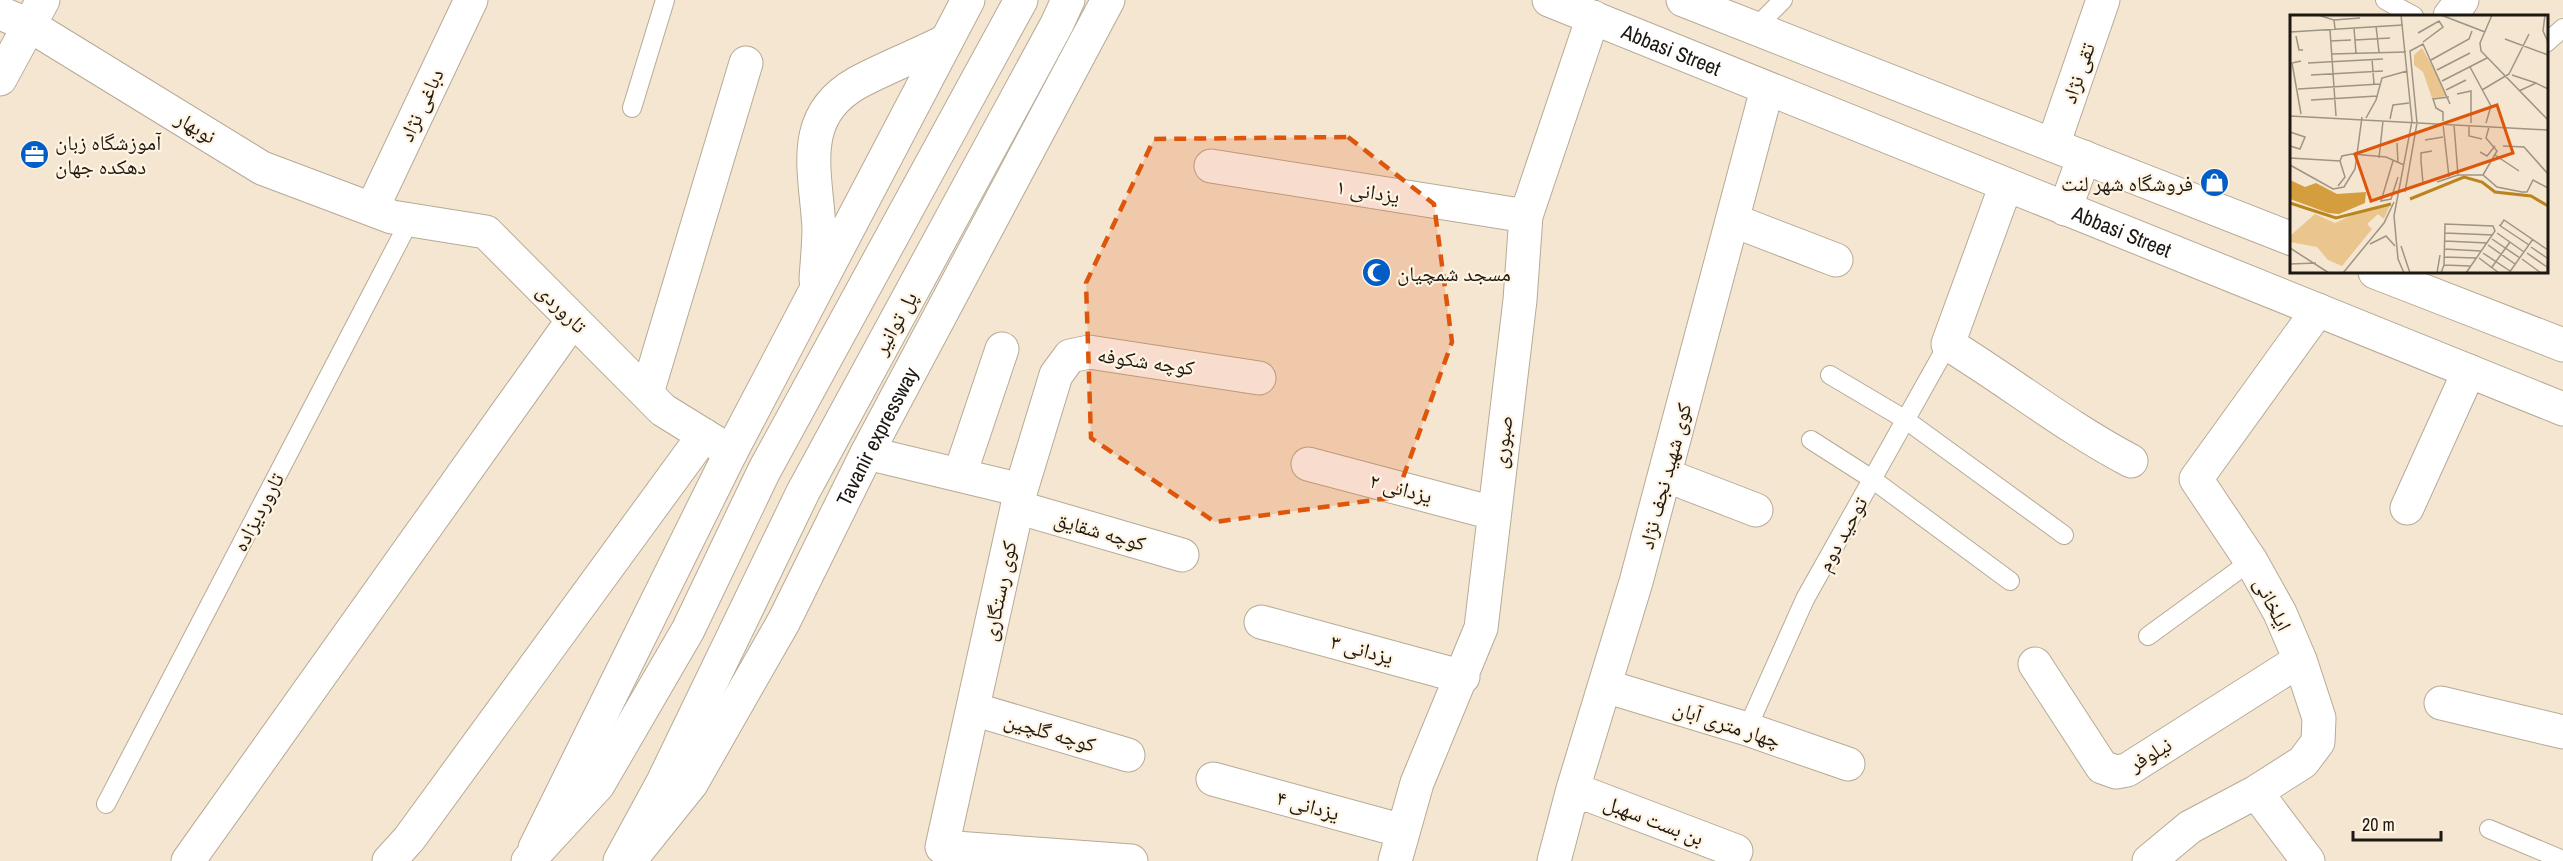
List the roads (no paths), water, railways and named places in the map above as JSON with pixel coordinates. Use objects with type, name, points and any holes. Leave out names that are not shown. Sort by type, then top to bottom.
[{"type":"main road","name":"دباغی نژاد","points":[[372,209],[471,0]]},
{"type":"main road","points":[[528,861],[731,452],[968,0]]},
{"type":"main road","name":"پل توانیر","points":[[528,861],[598,785],[688,630],[764,471],[1021,0]]},
{"type":"main road","name":"پل توانیر","points":[[620,861],[662,784],[803,492],[1052,35],[1068,0]]},
{"type":"main road","name":"Tavanir expressway","points":[[629,861],[691,784],[784,621],[867,453],[1108,0]]},
{"type":"main road","name":"Abbasi Street","points":[[1549,0],[2563,409]]},
{"type":"main road","points":[[1683,0],[2084,157],[2288,231]]},
{"type":"main road","name":"تقی نژاد","points":[[2054,145],[2103,0]]},
{"type":"main road","points":[[2451,15],[2462,0]]},
{"type":"main road","name":"نوبهار","points":[[24,13],[262,168],[372,209]]},
{"type":"main road","points":[[0,79],[24,13]]},
{"type":"main road","name":"صبوری","points":[[1399,846],[1417,783],[1463,677],[1481,628],[1520,300],[1526,216],[1593,17]]},
{"type":"main road","points":[[815,293],[819,229],[814,191],[813,141],[828,106],[856,84],[944,42]]},
{"type":"main road","points":[[647,393],[746,63]]},
{"type":"main road","name":"کوی شهید نجف نژاد","points":[[1554,861],[1665,475],[1767,89]]},
{"type":"main road","points":[[2065,209],[2084,157]]},
{"type":"main road","name":"یزدانی ۱","points":[[1210,166],[1526,216]]},
{"type":"main road","name":"توحید دوم","points":[[1948,344],[2006,185]]},
{"type":"main road","name":"تاروردی","points":[[372,209],[392,217],[486,232],[663,410],[731,452]]},
{"type":"main road","points":[[1732,220],[1836,260]]},
{"type":"main road","points":[[2378,273],[2563,345]]},
{"type":"main road","name":"ایلخانی","points":[[2149,861],[2190,827],[2256,792],[2303,762],[2318,741],[2319,718],[2300,660],[2280,613],[2251,561],[2196,479],[2318,310]]},
{"type":"main road","points":[[188,861],[573,320]]},
{"type":"main road","points":[[1948,344],[2010,382],[2105,447],[2132,461]]},
{"type":"main road","points":[[960,474],[1002,349]]},
{"type":"main road","name":"کوچه شکوفه","points":[[1019,499],[1056,375],[1070,356],[1089,352],[1258,378]]},
{"type":"main road","points":[[2407,508],[2469,371]]},
{"type":"main road","points":[[389,861],[409,839],[704,435]]},
{"type":"main road","points":[[867,453],[960,474],[1019,499]]},
{"type":"main road","name":"یزدانی ۲","points":[[1308,464],[1493,513]]},
{"type":"main road","points":[[1665,475],[1756,510]]},
{"type":"main road","name":"کوچه شقایق","points":[[1019,499],[1182,555]]},
{"type":"main road","name":"کوی رستگاری","points":[[1019,499],[942,847],[1131,861]]},
{"type":"main road","name":"یزدانی ۳","points":[[1261,622],[1463,677]]},
{"type":"main road","name":"نیلوفر","points":[[2035,664],[2102,767],[2116,772],[2127,770],[2300,660]]},
{"type":"main road","name":"چهار متری آبان","points":[[1605,686],[1747,729],[1848,764]]},
{"type":"main road","points":[[2441,703],[2563,732]]},
{"type":"main road","name":"کوچه گلچین","points":[[973,709],[1128,755]]},
{"type":"main road","name":"یزدانی ۴","points":[[1213,778],[1399,846]]},
{"type":"main road","name":"بن بست سهبل","points":[[1573,789],[1736,851]]},
{"type":"main road","points":[[2256,792],[2308,861]]},
{"type":"lane","points":[[632,108],[665,0]]},
{"type":"lane","points":[[1755,28],[1783,0]]},
{"type":"lane","points":[[2385,0],[2412,15]]},
{"type":"lane","points":[[2548,42],[2563,28]]},
{"type":"lane","name":"تاروردیزاده","points":[[106,804],[410,219]]},
{"type":"lane","name":"توحید دوم","points":[[1747,729],[1805,599],[1948,344]]},
{"type":"lane","points":[[1830,375],[1906,420],[2064,535]]},
{"type":"lane","points":[[1811,440],[1872,479],[2010,581]]},
{"type":"lane","points":[[2148,636],[2251,561]]},
{"type":"lane","points":[[2489,829],[2563,860]]},
{"type":"place","name":"آموزشگاه زبان دهکده جهان","points":[[34,154]]},
{"type":"place","name":"فروشگاه شهر لنت","points":[[2214,183]]},
{"type":"place","name":"مسجد شمچیان","points":[[1376,273]]}]
